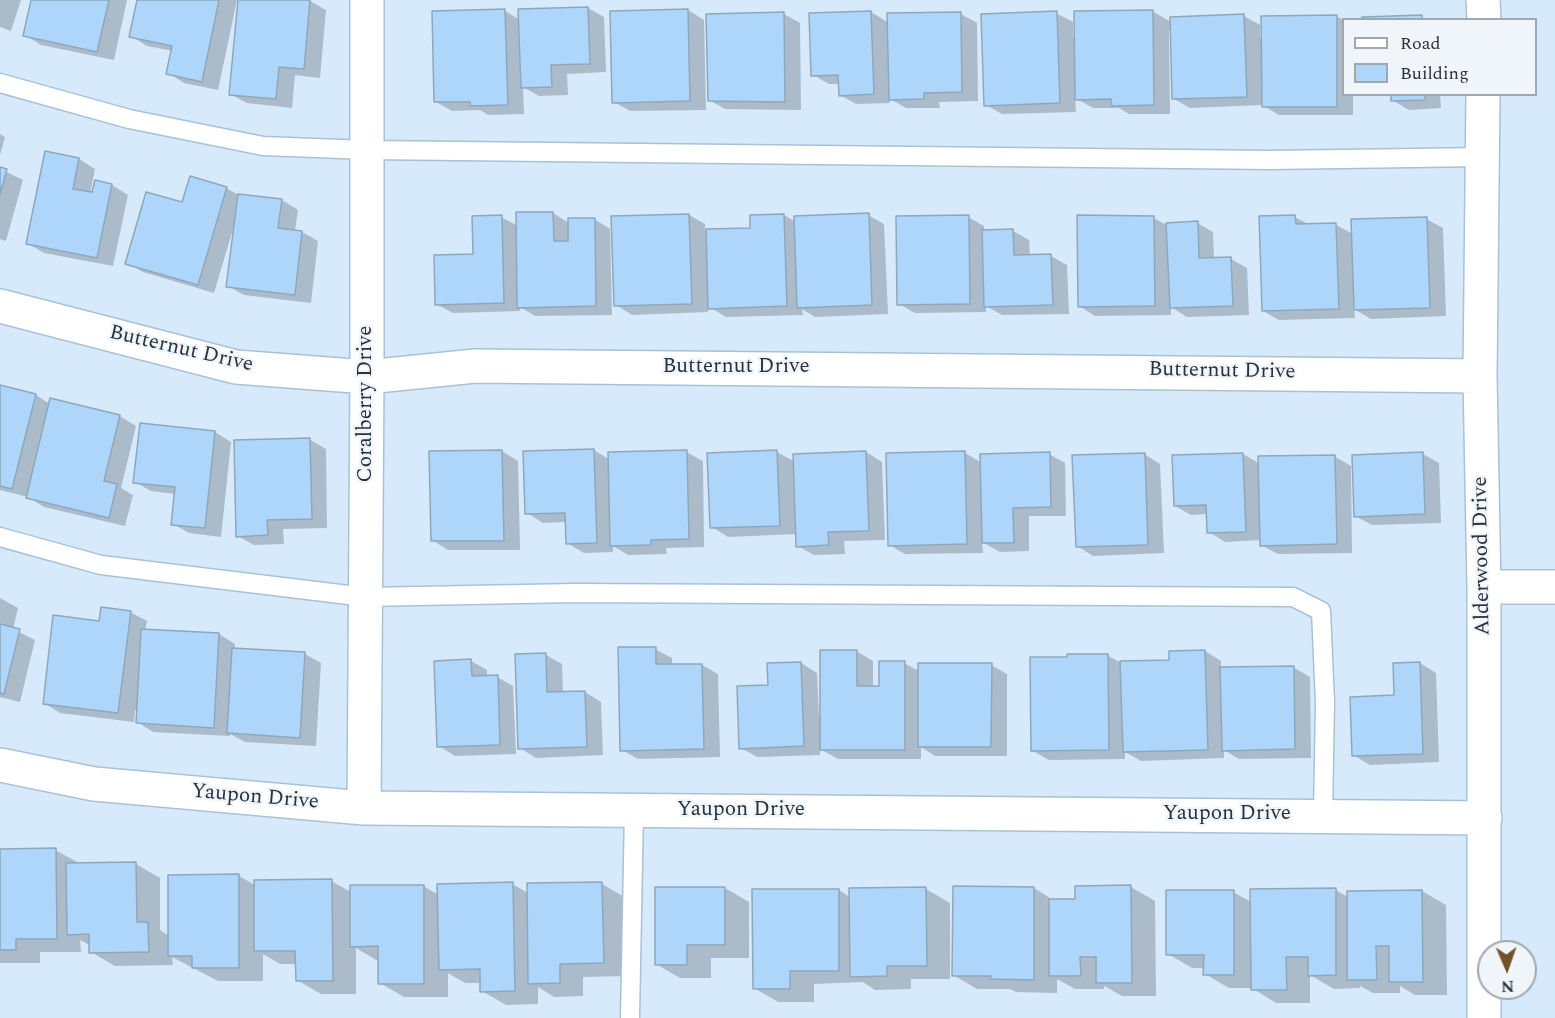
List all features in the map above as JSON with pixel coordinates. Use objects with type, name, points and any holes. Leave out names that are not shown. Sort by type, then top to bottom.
[{"type":"street","name":"Coralberry Drive","points":[[364,808],[367,0]]},
{"type":"street","points":[[1483,0],[1484,18]]},
{"type":"street","name":"Alderwood Drive","points":[[1484,96],[1480,376],[1484,587],[1484,1018]]},
{"type":"street","name":"Butternut Drive","points":[[0,306],[236,367],[367,377],[476,366],[1480,376]]},
{"type":"street","points":[[1484,587],[1555,587]]},
{"type":"street","name":"Yaupon Drive","points":[[0,765],[94,784],[364,808],[1485,818]]},
{"type":"lane","points":[[0,83],[129,119],[263,146],[367,150],[1270,160],[1483,157]]},
{"type":"lane","points":[[0,537],[100,565],[365,597],[576,593],[1293,597],[1321,611],[1325,702],[1323,816]]},
{"type":"lane","points":[[630,1018],[634,810]]},
{"type":"building","points":[[31,0],[109,0],[97,52],[23,36]]},
{"type":"building","points":[[137,0],[219,0],[202,82],[166,74],[172,46],[129,37]]},
{"type":"building","points":[[238,0],[310,0],[304,69],[279,67],[276,99],[229,95]]},
{"type":"building","points":[[588,7],[590,64],[551,65],[552,87],[521,88],[518,9]]},
{"type":"building","points":[[505,9],[508,105],[470,106],[470,102],[434,102],[432,11]]},
{"type":"building","points":[[688,9],[690,101],[612,103],[610,11]]},
{"type":"building","points":[[1153,10],[1154,105],[1112,106],[1111,99],[1075,100],[1074,11]]},
{"type":"building","points":[[871,11],[874,94],[839,96],[838,75],[811,76],[809,13]]},
{"type":"building","points":[[1057,11],[1060,103],[984,106],[981,14]]},
{"type":"building","points":[[784,12],[785,102],[708,101],[706,14]]},
{"type":"building","points":[[961,12],[962,92],[924,93],[924,99],[889,100],[887,13]]},
{"type":"building","points":[[1244,14],[1247,97],[1172,99],[1170,17]]},
{"type":"building","points":[[1337,15],[1337,107],[1262,107],[1261,16]]},
{"type":"building","points":[[1422,15],[1422,18],[1362,17]]},
{"type":"building","points":[[1391,96],[1425,96],[1425,100],[1391,101]]},
{"type":"building","points":[[45,151],[79,158],[73,189],[92,192],[95,180],[112,184],[97,258],[26,244]]},
{"type":"building","points":[[0,167],[7,169],[0,195]]},
{"type":"building","points":[[190,176],[227,187],[198,285],[125,264],[146,192],[182,202]]},
{"type":"building","points":[[238,194],[282,199],[278,228],[302,231],[295,295],[226,287]]},
{"type":"building","points":[[516,212],[553,212],[554,241],[568,241],[568,218],[595,218],[596,306],[517,308]]},
{"type":"building","points":[[869,213],[872,305],[797,308],[794,216]]},
{"type":"building","points":[[689,214],[692,304],[614,306],[611,216]]},
{"type":"building","points":[[784,214],[787,306],[708,309],[706,229],[750,228],[750,215]]},
{"type":"building","points":[[502,215],[504,303],[435,305],[434,255],[473,254],[472,216]]},
{"type":"building","points":[[969,215],[970,304],[897,305],[896,216]]},
{"type":"building","points":[[1077,215],[1154,216],[1155,306],[1078,307]]},
{"type":"building","points":[[1295,215],[1296,224],[1336,223],[1339,309],[1262,311],[1259,216]]},
{"type":"building","points":[[1427,217],[1430,308],[1354,310],[1351,219]]},
{"type":"building","points":[[1198,221],[1199,258],[1231,257],[1233,306],[1170,308],[1166,223]]},
{"type":"building","points":[[1013,229],[1014,255],[1051,254],[1053,305],[984,307],[982,230]]},
{"type":"building","points":[[0,385],[36,394],[12,489],[0,486]]},
{"type":"building","points":[[50,398],[120,415],[104,481],[117,484],[109,518],[26,498]]},
{"type":"building","points":[[140,423],[215,431],[205,528],[171,525],[175,487],[133,483]]},
{"type":"building","points":[[310,438],[312,519],[267,520],[268,535],[236,537],[234,440]]},
{"type":"building","points":[[594,449],[597,543],[566,544],[565,513],[525,514],[523,451]]},
{"type":"building","points":[[502,450],[504,541],[431,541],[429,451]]},
{"type":"building","points":[[687,450],[689,539],[651,540],[651,545],[610,546],[608,452]]},
{"type":"building","points":[[777,450],[780,526],[710,528],[707,453]]},
{"type":"building","points":[[866,451],[869,531],[828,532],[829,545],[796,547],[793,454]]},
{"type":"building","points":[[965,451],[967,544],[888,546],[886,453]]},
{"type":"building","points":[[1050,452],[1051,507],[1013,508],[1014,543],[982,543],[980,454]]},
{"type":"building","points":[[1423,452],[1425,514],[1354,517],[1352,455]]},
{"type":"building","points":[[1145,453],[1148,545],[1076,547],[1072,455]]},
{"type":"building","points":[[1243,453],[1246,532],[1207,533],[1206,505],[1174,506],[1172,455]]},
{"type":"building","points":[[1335,455],[1337,544],[1260,546],[1258,456]]},
{"type":"building","points":[[101,607],[131,611],[118,713],[43,704],[53,615],[99,621]]},
{"type":"building","points":[[0,624],[20,629],[4,694],[0,693]]},
{"type":"building","points":[[141,629],[219,633],[214,728],[136,723]]},
{"type":"building","points":[[618,647],[656,647],[656,664],[702,664],[704,749],[620,751]]},
{"type":"building","points":[[232,648],[305,652],[300,738],[227,733]]},
{"type":"building","points":[[820,650],[857,650],[857,686],[879,686],[879,661],[905,661],[905,750],[820,750]]},
{"type":"building","points":[[1205,650],[1208,750],[1123,752],[1120,661],[1169,660],[1169,651]]},
{"type":"building","points":[[546,653],[547,692],[585,691],[587,747],[518,749],[515,654]]},
{"type":"building","points":[[1067,654],[1108,654],[1109,750],[1031,751],[1030,657],[1067,657]]},
{"type":"building","points":[[471,659],[472,676],[498,675],[500,745],[437,747],[434,661]]},
{"type":"building","points":[[801,662],[804,746],[739,749],[737,686],[768,685],[767,663]]},
{"type":"building","points":[[1420,662],[1423,754],[1352,756],[1350,697],[1394,695],[1393,663]]},
{"type":"building","points":[[918,663],[992,663],[991,747],[918,747]]},
{"type":"building","points":[[1294,666],[1295,749],[1222,751],[1220,667]]},
{"type":"building","points":[[56,848],[57,939],[16,939],[16,950],[0,950],[0,849]]},
{"type":"building","points":[[136,862],[137,922],[148,922],[149,952],[89,953],[89,934],[67,935],[66,863]]},
{"type":"building","points":[[239,874],[239,968],[192,968],[192,956],[168,956],[168,875]]},
{"type":"building","points":[[332,879],[333,981],[296,981],[295,951],[254,951],[254,880]]},
{"type":"building","points":[[513,882],[515,991],[480,992],[480,969],[439,970],[437,884]]},
{"type":"building","points":[[602,882],[604,963],[560,964],[560,983],[528,984],[527,883]]},
{"type":"building","points":[[350,885],[424,885],[424,984],[378,984],[378,946],[350,947]]},
{"type":"building","points":[[1131,885],[1132,983],[1096,983],[1096,957],[1080,957],[1081,976],[1049,976],[1049,899],[1075,899],[1075,886]]},
{"type":"building","points":[[953,886],[1034,887],[1034,980],[990,979],[991,976],[952,976]]},
{"type":"building","points":[[655,887],[725,887],[725,945],[687,945],[687,965],[655,965]]},
{"type":"building","points":[[926,887],[927,966],[887,966],[887,976],[850,977],[849,888]]},
{"type":"building","points":[[1336,888],[1336,975],[1308,976],[1308,957],[1286,957],[1287,990],[1251,990],[1250,889]]},
{"type":"building","points":[[752,889],[839,889],[839,971],[790,971],[790,989],[753,989]]},
{"type":"building","points":[[1166,890],[1234,890],[1234,975],[1203,975],[1204,955],[1166,955]]},
{"type":"building","points":[[1422,890],[1423,982],[1389,982],[1389,946],[1376,946],[1377,980],[1347,980],[1347,891]]}]
